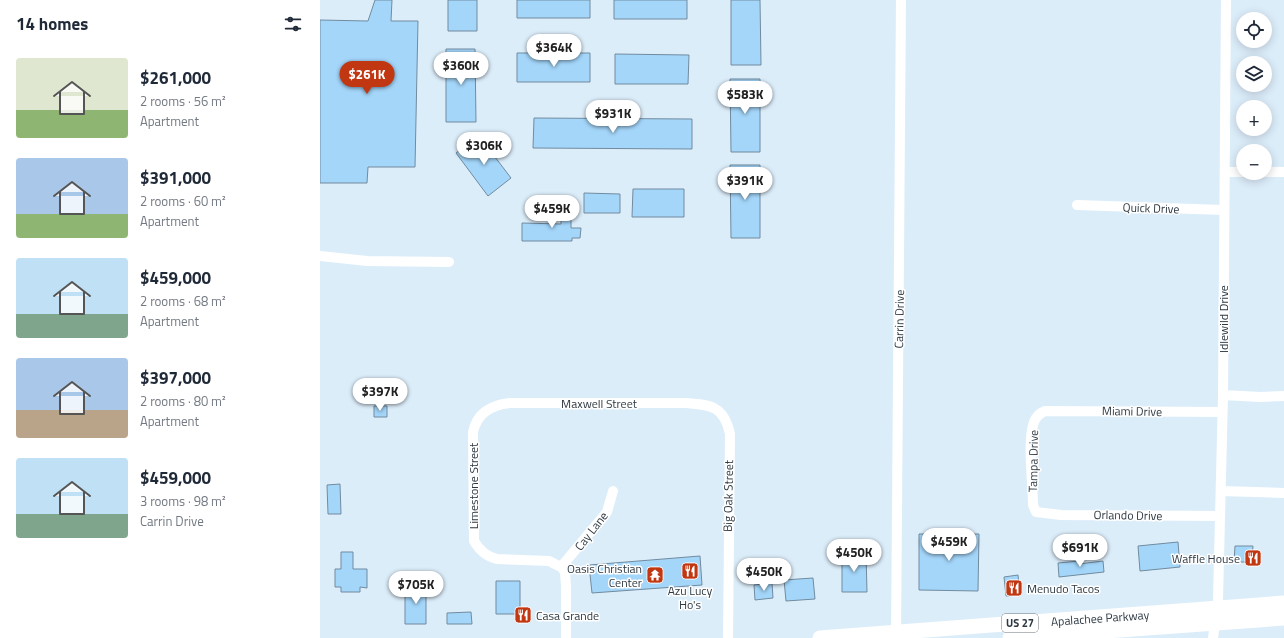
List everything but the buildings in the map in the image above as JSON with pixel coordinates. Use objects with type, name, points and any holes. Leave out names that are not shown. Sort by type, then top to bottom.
[{"type":"main road","name":"Apalachee Parkway","points":[[820,638],[1214,623],[1284,604]]},
{"type":"main road","name":"Apalachee Parkway","points":[[1010,638],[1284,618]]},
{"type":"street","name":"Carrin Drive","points":[[896,635],[901,0]]},
{"type":"street","name":"Idlewild Drive","points":[[1214,623],[1221,491],[1223,395],[1226,0]]},
{"type":"street","points":[[1225,172],[1236,172]]},
{"type":"street","points":[[1272,172],[1284,172]]},
{"type":"street","name":"Quick Drive","points":[[1077,205],[1224,210]]},
{"type":"street","points":[[320,256],[367,261],[449,262]]},
{"type":"street","points":[[1223,395],[1260,397],[1284,396]]},
{"type":"street","name":"Maxwell Street","points":[[485,411],[494,406],[510,403],[686,404],[706,405],[714,408]]},
{"type":"street","name":"Big Oak Street","points":[[714,408],[721,413],[726,421],[730,434],[728,638]]},
{"type":"street","name":"Limestone Street","points":[[485,411],[479,417],[473,432],[474,541],[482,553],[496,559],[549,561],[561,567]]},
{"type":"street","name":"Miami Drive","points":[[1042,412],[1222,412]]},
{"type":"street","name":"Tampa Drive","points":[[1036,512],[1033,505],[1032,441],[1034,421],[1042,412]]},
{"type":"street","name":"Cay Lane","points":[[561,567],[607,512],[613,491]]},
{"type":"street","points":[[1221,491],[1284,493]]},
{"type":"street","name":"Orlando Drive","points":[[1036,512],[1061,515],[1220,516]]},
{"type":"street","points":[[561,567],[565,572],[566,586],[566,638]]},
{"type":"water","points":[[531,199],[538,200],[538,207],[541,207],[542,201],[554,203],[554,209],[557,209],[557,218],[548,217],[548,214],[530,216]]},
{"type":"place","name":"Waffle House","points":[[1253,558]]},
{"type":"place","name":"Azu Lucy Ho's","points":[[690,571]]},
{"type":"place","name":"Oasis Christian Center","points":[[655,575]]},
{"type":"place","name":"Menudo Tacos","points":[[1014,588]]},
{"type":"place","name":"Casa Grande","points":[[523,615]]}]
